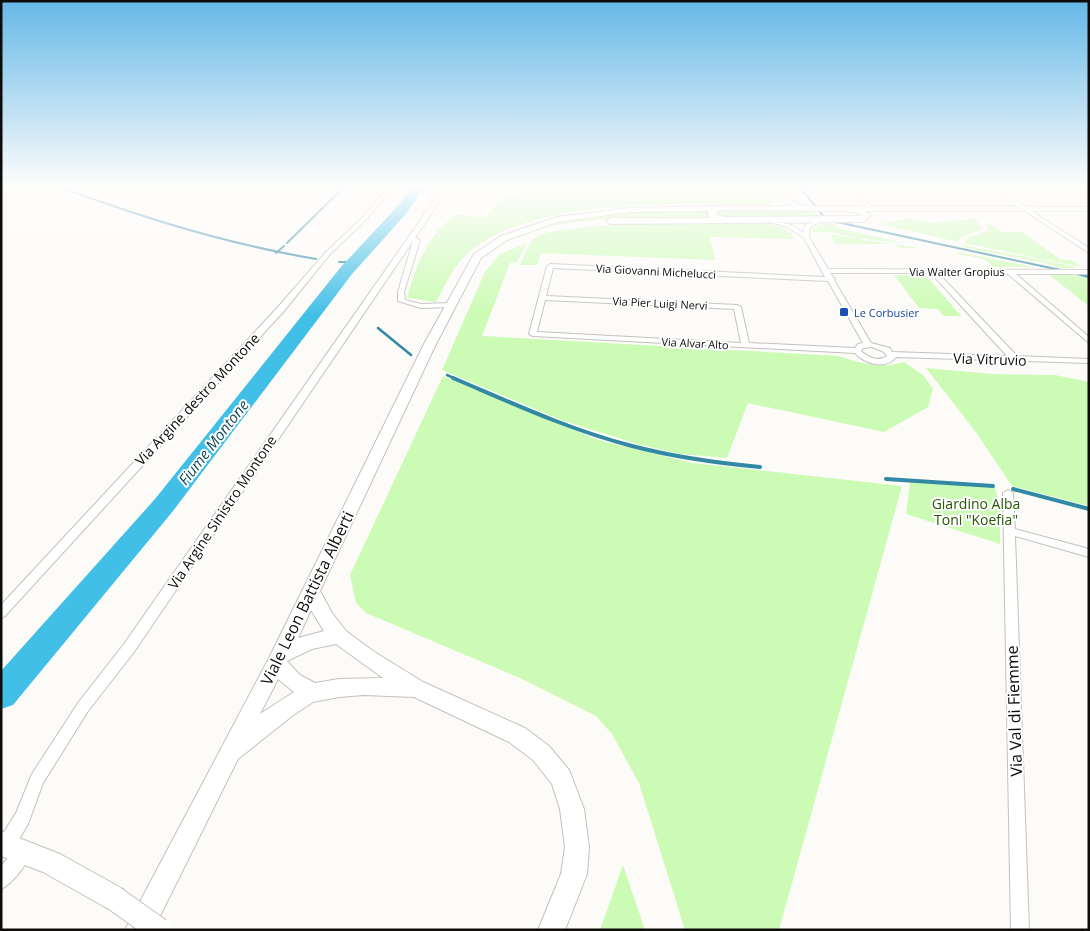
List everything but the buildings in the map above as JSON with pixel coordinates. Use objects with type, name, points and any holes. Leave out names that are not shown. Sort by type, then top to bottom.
[{"type":"main road","name":"Viale Leon Battista Alberti","points":[[138,930],[278,658],[430,344],[477,256],[504,238],[532,228]]},
{"type":"main road","name":"Viale Leon Battista Alberti","points":[[473,264],[489,252],[525,235],[554,228]]},
{"type":"main road","points":[[311,592],[325,618],[339,636],[366,657],[416,688],[517,735],[541,753],[561,778],[572,809],[577,846],[574,874],[551,930]]},
{"type":"main road","points":[[313,692],[293,681],[278,658],[310,642],[339,636]]},
{"type":"main road","points":[[229,754],[278,714],[313,692],[367,686],[416,688]]},
{"type":"main road","points":[[11,846],[65,870],[114,898],[159,930]]},
{"type":"street","name":"Via Argine destro Montone","points":[[1,613],[281,309],[328,252],[354,228]]},
{"type":"street","name":"Via Argine Sinistro Montone","points":[[1,880],[11,846],[37,779],[83,707],[129,648],[417,228]]},
{"type":"street","points":[[794,228],[806,237],[832,279],[868,345]]},
{"type":"street","points":[[806,237],[807,228]]},
{"type":"street","points":[[1055,228],[1089,251]]},
{"type":"street","points":[[410,238],[417,240],[401,292],[402,301],[421,306],[451,305]]},
{"type":"street","name":"Via Giovanni Michelucci","points":[[533,334],[550,266],[832,279]]},
{"type":"street","name":"Via Walter Gropius","points":[[826,271],[1088,272]]},
{"type":"street","points":[[932,271],[1015,360]]},
{"type":"street","points":[[1009,271],[1089,341]]},
{"type":"street","name":"Via Pier Luigi Nervi","points":[[543,298],[737,307],[746,346]]},
{"type":"street","name":"Via Alvar Alto","points":[[533,334],[856,351]]},
{"type":"street","points":[[868,345],[883,348],[892,354],[890,359],[877,361],[866,359],[856,351],[860,346],[868,345]]},
{"type":"street","name":"Via Vitruvio","points":[[892,354],[1015,360],[1089,361]]},
{"type":"street","name":"Via Val di Fiemme","points":[[1008,493],[1020,930]]},
{"type":"street","points":[[1009,531],[1089,553]]},
{"type":"green space","points":[[440,228],[512,228],[489,238],[462,259],[451,274],[436,302],[407,298],[424,251]]},
{"type":"green space","points":[[783,228],[795,239],[710,237],[715,260],[541,253],[537,265],[520,265],[532,240],[550,232],[565,229]]},
{"type":"green space","points":[[839,228],[905,243],[855,238],[831,232],[813,232],[812,229]]},
{"type":"green space","points":[[900,228],[981,228],[982,230],[961,237],[958,242]]},
{"type":"green space","points":[[988,228],[996,228],[1001,232],[1023,232],[1061,260],[1071,260],[1082,267],[964,243],[968,238],[987,231]]},
{"type":"green space","points":[[830,234],[852,238],[894,244],[836,244]]},
{"type":"green space","points":[[527,243],[517,262],[510,263],[482,336],[839,356],[879,365],[904,362],[923,375],[933,389],[928,407],[884,432],[748,403],[727,458],[680,454],[637,444],[561,420],[442,370],[485,272],[500,254]]},
{"type":"green space","points":[[895,244],[909,246],[920,248],[901,248]]},
{"type":"green space","points":[[963,245],[1077,268],[1061,268],[1045,263],[962,247]]},
{"type":"green space","points":[[958,252],[1034,267],[994,267],[984,259],[957,254]]},
{"type":"green space","points":[[1048,274],[1070,274],[1089,279],[1089,306]]},
{"type":"green space","points":[[894,275],[926,275],[961,316],[944,316],[938,309],[919,308]]},
{"type":"green space","points":[[926,368],[992,374],[1055,375],[1089,382],[1089,506],[1012,486],[975,431]]},
{"type":"green space","points":[[443,376],[598,440],[693,463],[902,486],[779,930],[685,930],[639,783],[612,734],[596,716],[520,678],[366,613],[356,603],[350,575]]},
{"type":"green space","name":"Giardino Alba Toni \"Koefia\"","points":[[910,482],[995,488],[1000,507],[1000,544],[906,514]]},
{"type":"green space","points":[[623,865],[645,930],[600,930]]},
{"type":"waterway","points":[[186,228],[277,252]]},
{"type":"waterway","points":[[287,243],[302,228]]},
{"type":"waterway","name":"Fiume Montone","points":[[1,695],[164,505],[346,271],[385,228]]},
{"type":"waterway","points":[[867,228],[1060,270]]},
{"type":"waterway","points":[[277,252],[284,246]]},
{"type":"waterway","points":[[277,252],[316,259]]},
{"type":"waterway","points":[[339,262],[354,262]]},
{"type":"waterway","points":[[1055,269],[1064,271]]},
{"type":"waterway","points":[[1074,273],[1089,277]]},
{"type":"waterway","points":[[378,328],[411,355]]},
{"type":"waterway","points":[[447,375],[456,379]]},
{"type":"waterway","points":[[453,378],[541,415],[609,440],[680,456],[760,467]]},
{"type":"waterway","points":[[886,479],[993,486]]},
{"type":"waterway","points":[[1013,489],[1089,509]]},
{"type":"place","name":"Le Corbusier","points":[[844,312]]}]
